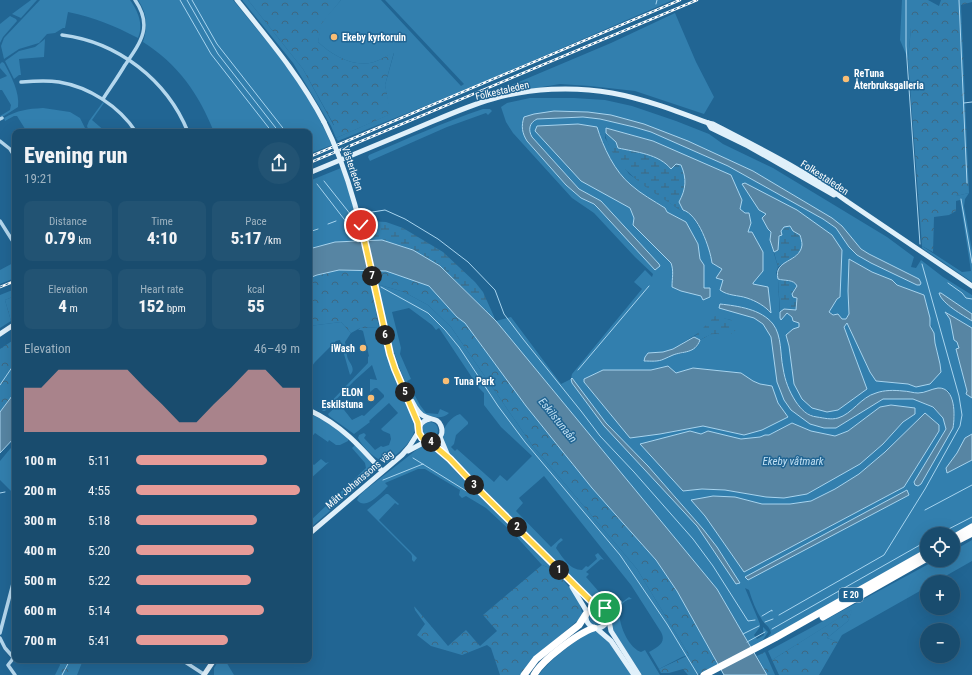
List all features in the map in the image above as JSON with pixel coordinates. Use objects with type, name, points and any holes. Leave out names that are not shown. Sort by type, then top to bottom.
[{"type":"highway","points":[[960,534],[972,527]]},
{"type":"highway","points":[[960,539],[972,533]]},
{"type":"highway","name":"E 20","points":[[704,675],[776,640],[920,556]]},
{"type":"highway","name":"E 20","points":[[713,675],[920,562]]},
{"type":"highway","points":[[524,675],[536,659],[578,625],[587,613]]},
{"type":"highway","points":[[534,675],[545,661],[580,635],[595,628]]},
{"type":"main road","name":"Västerleden","points":[[237,0],[292,68],[324,122],[342,163],[357,208],[390,354],[419,429]]},
{"type":"main road","name":"Folkestaleden","points":[[312,172],[474,105],[494,99],[531,92],[578,90],[613,93],[650,102],[713,124],[806,177],[829,188],[972,286]]},
{"type":"main road","points":[[0,334],[12,326]]},
{"type":"main road","name":"Västerleden","points":[[405,390],[416,409],[425,417],[430,419]]},
{"type":"main road","points":[[312,412],[330,421],[344,431],[362,447],[382,471]]},
{"type":"main road","points":[[429,442],[435,441],[440,437],[442,431],[441,425],[437,421],[430,419],[423,422],[419,429],[422,438],[450,459],[566,578],[590,600],[607,610],[611,631],[640,675]]},
{"type":"main road","name":"Mått Johanssons väg","points":[[402,455],[409,447],[419,429]]},
{"type":"main road","points":[[440,437],[450,459]]},
{"type":"main road","name":"Mått Johanssons väg","points":[[312,531],[402,455],[423,442],[429,442]]},
{"type":"main road","points":[[566,578],[580,598],[587,613],[587,621],[610,640],[634,675]]},
{"type":"main road","points":[[587,613],[592,607],[599,605]]},
{"type":"main road","points":[[595,628],[604,626],[609,618]]},
{"type":"main road","points":[[205,675],[212,663]]},
{"type":"street","points":[[103,99],[140,44],[144,31],[143,17],[135,0]]},
{"type":"street","points":[[62,35],[97,44],[116,52],[129,60],[148,75],[164,91],[174,104],[186,129]]},
{"type":"street","points":[[21,82],[41,81],[65,83],[80,87],[103,99],[120,114],[133,129]]},
{"type":"street","points":[[0,141],[12,153]]},
{"type":"street","points":[[0,221],[12,240]]},
{"type":"street","points":[[0,633],[12,587]]},
{"type":"street","points":[[599,605],[612,605],[620,602],[613,608],[609,618]]},
{"type":"street","points":[[0,638],[5,648],[12,656]]},
{"type":"street","points":[[12,660],[8,665],[15,675]]},
{"type":"street","points":[[187,663],[205,675]]},
{"type":"green space","points":[[31,0],[37,0],[21,18],[12,14]]},
{"type":"green space","points":[[40,0],[130,0],[139,18],[140,33],[138,38],[104,22],[68,12],[65,28],[55,33],[47,34],[39,43],[19,49],[4,59],[1,46],[4,38]]},
{"type":"green space","points":[[138,0],[233,0],[288,67],[314,108],[332,145],[312,153],[312,129],[213,129],[202,105],[186,81],[167,60],[143,42],[146,31],[146,20]]},
{"type":"green space","points":[[242,0],[248,0],[303,69],[334,126],[331,126],[293,63]]},
{"type":"green space","points":[[248,0],[341,0],[322,23],[318,42],[336,56],[358,63],[374,62],[394,52],[385,85],[391,114],[336,138],[331,126],[334,125],[303,69]]},
{"type":"green space","points":[[341,0],[381,0],[461,86],[464,84],[385,0],[673,0],[465,90],[338,141],[336,138],[390,114],[385,85],[394,53],[374,62],[351,62],[336,56],[318,42],[321,23]]},
{"type":"green space","points":[[902,0],[911,0],[911,28],[908,59],[900,40]]},
{"type":"green space","points":[[911,0],[928,0],[939,6],[941,0],[972,0],[972,2],[961,5],[969,193],[956,196],[956,211],[949,215],[934,217],[933,252],[922,246],[908,60],[911,28]]},
{"type":"green space","points":[[675,13],[696,62],[714,97],[704,114],[635,91],[590,86],[560,84],[483,97],[611,43]]},
{"type":"green space","points":[[10,16],[17,21],[3,37],[0,43],[0,24]]},
{"type":"green space","points":[[45,39],[44,57],[19,59],[21,75],[14,79],[5,61],[19,51],[35,47]]},
{"type":"green space","points":[[2,62],[4,63],[14,84],[18,96],[18,107],[4,116],[0,116],[10,110],[11,105],[2,90],[0,90],[0,79],[7,76],[0,68],[0,64]]},
{"type":"green space","points":[[530,98],[605,100],[632,106],[709,134],[723,144],[773,168],[887,237],[914,257],[911,267],[916,268],[921,260],[943,277],[972,295],[972,314],[941,293],[939,294],[952,307],[972,321],[972,328],[946,312],[950,319],[959,348],[956,349],[967,392],[966,394],[972,398],[972,435],[965,438],[947,473],[972,460],[972,524],[960,530],[960,527],[920,527],[920,553],[765,641],[771,633],[770,630],[758,613],[749,590],[745,588],[760,624],[760,627],[754,635],[757,639],[764,635],[763,627],[768,632],[761,643],[752,648],[717,589],[496,321],[511,317],[561,384],[571,379],[572,374],[642,289],[634,282],[645,270],[652,277],[653,274],[594,213],[572,198],[513,133],[506,122],[501,107],[507,103]],"holes":[[[554,111],[588,112],[688,141],[753,171],[832,218],[842,226],[861,249],[919,279],[921,283],[920,285],[917,285],[857,255],[849,247],[836,228],[823,219],[728,166],[651,132],[599,119],[583,117],[537,119],[534,121],[530,127],[532,137],[579,189],[601,201],[659,264],[660,266],[655,269],[594,204],[581,198],[566,185],[527,141],[524,117]],[[578,124],[597,127],[610,159],[625,180],[665,208],[667,212],[686,222],[698,244],[700,260],[704,265],[704,288],[701,296],[681,291],[672,277],[674,271],[671,263],[633,225],[634,218],[630,208]],[[607,128],[653,141],[745,213],[749,213],[751,223],[748,232],[763,271],[753,283],[770,312],[755,301],[725,293],[723,280],[716,278],[722,269],[712,263],[709,249],[688,211],[680,210],[629,174],[605,138]],[[766,214],[837,299],[829,312],[842,319],[846,319],[849,314],[849,259],[872,272],[892,280],[897,285],[924,295],[940,364],[916,387],[908,384],[876,381],[870,372],[847,323],[844,327],[867,389],[794,384],[786,335],[793,329],[800,327],[799,323],[793,321],[792,317],[787,313],[781,320],[780,318],[778,279],[776,273],[778,267],[770,240],[771,232]],[[720,304],[742,307],[763,315],[783,368],[789,391],[793,399],[803,410],[816,417],[830,419],[839,418],[891,391],[917,393],[942,388],[949,391],[953,400],[955,418],[921,484],[917,486],[914,482],[946,429],[943,418],[932,407],[913,399],[883,399],[836,428],[791,410],[777,382],[771,337],[763,324],[754,318],[720,308]],[[722,318],[731,320],[719,334],[711,334],[700,340],[698,346],[681,354],[673,354],[663,360],[663,352],[673,349]],[[668,366],[676,373],[693,368],[741,373],[760,384],[772,386],[778,403],[788,417],[744,435],[703,426],[630,438],[584,382],[584,379],[603,370],[651,370]],[[571,379],[573,379],[576,385],[606,423],[673,494],[717,547],[731,568],[736,584],[697,526],[604,426],[572,383]],[[891,405],[915,408],[915,414],[903,422],[883,444],[766,497],[725,490],[702,489],[683,491],[640,444],[690,431],[701,434],[708,431],[741,439],[760,437],[769,435],[792,423],[811,431],[835,436],[848,431],[880,407]],[[925,413],[939,425],[939,431],[904,487],[744,572],[705,516],[691,500],[713,496],[735,497],[762,504],[790,504],[811,501],[835,489],[859,474],[885,452]],[[907,490],[909,495],[748,580],[746,577]]]},
{"type":"green space","points":[[103,102],[104,103],[92,120],[102,129],[88,129],[87,126]]},
{"type":"green space","points":[[43,108],[70,112],[80,118],[86,129],[25,129],[17,116],[5,121],[4,118],[14,113]]},
{"type":"green space","points":[[483,109],[490,109],[492,111],[488,115],[486,113],[447,127],[370,161],[368,157],[369,155],[454,119]]},
{"type":"green space","points":[[606,133],[616,142],[618,148],[640,152],[654,157],[666,164],[671,169],[676,164],[681,165],[685,184],[679,202],[683,210],[680,210],[650,190],[632,176],[616,158],[606,139]]},
{"type":"green space","points":[[341,168],[352,201],[361,241],[335,242],[312,248],[312,180]]},
{"type":"green space","points":[[969,193],[965,199],[964,206],[972,250],[972,282],[922,248],[922,246],[962,272],[971,271],[960,200],[956,201],[956,196]]},
{"type":"green space","points":[[366,221],[386,222],[403,228],[443,252],[475,282],[483,292],[496,321],[469,293],[439,267],[423,256],[407,248],[388,242],[369,241]]},
{"type":"green space","points":[[790,226],[793,231],[800,235],[801,242],[799,251],[793,258],[778,267],[774,252],[778,250],[781,232],[786,227]]},
{"type":"green space","points":[[12,264],[12,279],[0,284],[0,270]]},
{"type":"green space","points":[[339,270],[368,271],[379,327],[360,328],[351,333],[341,322],[312,326],[312,277]]},
{"type":"green space","points":[[374,271],[386,271],[429,286],[457,317],[465,323],[526,406],[592,488],[656,560],[677,591],[718,665],[696,675],[688,675],[683,669],[669,673],[661,673],[659,669],[689,655],[637,569],[532,445],[451,327],[428,305],[404,292],[377,284]]},
{"type":"green space","points":[[778,279],[796,283],[796,310],[784,309],[780,312]]},
{"type":"green space","points":[[377,284],[404,292],[428,305],[451,327],[532,445],[637,569],[689,655],[659,669],[649,652],[662,642],[663,636],[661,632],[631,585],[544,476],[519,498],[523,503],[516,511],[551,547],[561,538],[563,540],[556,548],[570,566],[582,570],[597,559],[595,555],[598,553],[604,560],[601,559],[586,572],[589,574],[586,577],[600,593],[602,592],[614,602],[608,604],[599,603],[586,594],[553,558],[451,456],[446,449],[442,437],[444,428],[449,421],[460,414],[468,422],[468,424],[456,435],[454,444],[451,447],[455,451],[457,449],[494,482],[500,475],[507,481],[532,456],[501,427],[484,405],[484,393],[479,388],[439,328],[436,330],[432,325],[409,308],[392,312],[401,348],[400,354],[411,379],[407,381],[426,413],[438,414],[440,409],[449,413],[441,417],[437,417],[428,415],[421,411],[416,405],[401,372],[386,322]]},
{"type":"green space","points":[[12,290],[12,297],[5,300],[11,321],[0,328],[0,295]]},
{"type":"green space","points":[[12,297],[11,321],[5,300]]},
{"type":"green space","points":[[716,315],[737,324],[739,327],[731,334],[724,336],[718,334],[709,335],[700,340],[694,337]]},
{"type":"green space","points":[[341,322],[351,333],[345,342],[347,357],[352,368],[352,373],[350,375],[340,340],[336,341],[312,366],[312,326]]},
{"type":"green space","points":[[379,327],[392,367],[415,421],[413,434],[407,445],[387,463],[370,453],[358,438],[359,435],[364,433],[366,435],[364,438],[375,450],[381,446],[383,447],[389,445],[391,439],[390,434],[381,429],[398,413],[389,403],[369,421],[370,422],[354,434],[328,414],[342,401],[343,404],[341,406],[352,420],[362,415],[364,416],[384,397],[384,395],[377,388],[370,392],[370,379],[377,380],[372,365],[325,411],[322,411],[368,363],[369,356],[363,331],[358,330],[360,328]]},
{"type":"green space","points":[[12,341],[12,396],[0,412],[0,349]]},
{"type":"green space","points":[[312,415],[330,425],[348,439],[348,441],[340,445],[336,445],[329,440],[328,442],[315,433],[312,436]]},
{"type":"green space","points":[[427,422],[433,422],[438,427],[436,436],[433,438],[427,438],[422,433],[422,427]]},
{"type":"green space","points":[[355,445],[369,460],[372,468],[369,477],[312,526],[312,519],[366,468],[365,463],[352,448]]},
{"type":"green space","points":[[428,445],[438,451],[463,479],[555,570],[542,565],[514,534],[486,508],[466,496],[462,498],[459,495],[460,490],[425,469],[418,469],[385,483],[388,486],[369,502],[361,503],[357,500],[364,491],[420,447]]},
{"type":"green space","points":[[12,447],[12,492],[0,480],[0,461]]},
{"type":"green space","points":[[321,459],[326,463],[329,462],[312,477],[312,463],[314,465]]},
{"type":"green space","points":[[386,494],[388,494],[399,504],[398,505],[395,503],[379,520],[417,558],[414,562],[411,554],[367,510]]},
{"type":"green space","points":[[972,540],[972,561],[947,575],[920,575],[920,591],[842,635],[838,642],[827,638],[848,621],[852,610],[772,660],[768,651],[923,567],[960,567],[960,547]]},
{"type":"green space","points":[[542,565],[555,570],[578,598],[583,616],[543,650],[521,675],[500,675],[491,648],[487,645],[462,655],[431,646],[417,635],[425,624],[415,610],[414,606],[448,646],[466,630],[480,646],[497,631],[483,615]]},
{"type":"green space","points":[[629,597],[632,599],[625,602],[621,607],[621,624],[624,633],[635,648],[641,652],[645,650],[660,675],[642,675],[614,632],[611,620],[613,612]]},
{"type":"green space","points":[[597,609],[603,611],[605,617],[603,623],[597,625],[591,623],[589,617],[591,611]]},
{"type":"green space","points":[[853,609],[848,621],[827,638],[838,642],[819,675],[779,675],[772,660]]},
{"type":"green space","points":[[594,631],[605,637],[632,675],[539,675],[549,663],[564,650],[580,638]]},
{"type":"green space","points":[[765,652],[775,675],[767,675],[757,656]]},
{"type":"green space","points":[[60,663],[82,663],[77,675],[55,675]]},
{"type":"green space","points":[[217,663],[227,663],[234,675],[214,675],[214,668]]},
{"type":"water","points":[[554,111],[588,112],[611,115],[644,124],[688,141],[753,171],[832,218],[842,226],[861,249],[919,279],[921,283],[920,285],[917,285],[857,255],[849,247],[836,228],[823,219],[728,166],[651,132],[600,119],[583,117],[537,119],[534,121],[530,127],[532,137],[579,189],[601,201],[659,264],[660,266],[655,270],[594,204],[581,198],[566,185],[527,141],[522,129],[524,117]]},
{"type":"water","points":[[578,124],[597,127],[610,159],[625,180],[665,208],[667,212],[686,222],[698,244],[700,259],[704,265],[704,288],[710,288],[710,297],[703,300],[701,296],[672,287],[673,272],[671,263],[633,225],[634,218],[630,208],[581,181],[535,131],[537,126]]},
{"type":"water","points":[[606,128],[653,141],[731,175],[742,200],[740,209],[745,213],[749,213],[751,223],[748,232],[752,232],[763,252],[763,271],[753,284],[768,287],[771,313],[754,301],[720,290],[723,280],[716,278],[722,269],[712,263],[709,249],[702,232],[694,218],[683,210],[679,202],[685,184],[681,165],[676,164],[671,169],[666,164],[654,157],[640,152],[618,148],[616,142],[606,133]]},
{"type":"water","points":[[745,183],[797,210],[832,235],[842,250],[840,297],[837,299],[829,312],[833,315],[838,314],[842,319],[846,319],[849,314],[849,259],[872,272],[892,280],[897,285],[924,295],[930,318],[930,326],[934,333],[941,372],[930,384],[916,387],[908,384],[876,381],[870,372],[847,323],[844,327],[867,389],[838,410],[827,412],[812,408],[802,399],[794,384],[786,335],[793,329],[799,327],[799,323],[793,321],[792,317],[787,313],[781,320],[780,318],[780,312],[784,309],[796,310],[797,298],[793,297],[792,294],[797,286],[794,282],[778,279],[779,268],[797,255],[800,251],[802,245],[801,237],[793,231],[790,226],[784,227],[781,231],[782,235],[779,236],[778,250],[774,252],[770,240],[771,232],[762,218],[766,214],[759,210],[742,184]]},
{"type":"water","name":"Eskilstunaån","points":[[382,240],[413,250],[440,266],[496,321],[717,589],[767,675],[724,675],[677,591],[656,560],[592,488],[526,406],[465,323],[457,317],[429,286],[386,271],[339,270],[312,277],[312,248],[335,242]]},
{"type":"water","points":[[939,293],[972,314],[972,321],[948,305]]},
{"type":"water","name":"Ekeby våtmark","points":[[720,304],[749,309],[762,315],[773,324],[778,334],[784,373],[791,394],[798,405],[810,415],[828,419],[838,418],[848,413],[866,398],[882,391],[896,390],[918,393],[938,388],[944,389],[948,392],[953,403],[954,410],[953,428],[921,484],[918,486],[915,485],[914,482],[946,429],[943,418],[933,407],[913,399],[883,399],[836,428],[824,428],[810,424],[791,410],[784,400],[777,382],[771,337],[763,324],[754,318],[719,308]]},
{"type":"water","points":[[945,312],[972,328],[972,398],[966,394],[967,391],[956,349],[959,348],[957,342],[954,340],[950,319]]},
{"type":"water","points":[[694,337],[700,340],[692,350],[673,355],[659,361],[644,361],[648,353],[663,352],[673,349]]},
{"type":"water","name":"Ekeby våtmark","points":[[668,366],[676,373],[693,368],[741,373],[760,384],[772,386],[778,403],[788,417],[762,430],[744,435],[703,426],[630,438],[584,382],[584,379],[603,370],[651,370]]},
{"type":"water","points":[[572,378],[606,423],[648,466],[703,529],[717,547],[740,583],[736,584],[697,526],[604,426],[572,383]]},
{"type":"water","points":[[12,396],[12,440],[0,453],[0,412]]},
{"type":"water","name":"Ekeby våtmark","points":[[891,405],[915,408],[915,414],[903,422],[883,444],[860,464],[807,494],[784,498],[766,497],[725,490],[702,489],[683,491],[640,444],[690,431],[701,434],[708,431],[741,439],[760,437],[769,435],[792,423],[811,431],[835,436],[848,431],[880,407]]},
{"type":"water","name":"Ekeby våtmark","points":[[925,413],[939,425],[939,431],[904,487],[744,572],[705,516],[691,500],[713,496],[735,497],[762,504],[790,504],[811,501],[835,489],[859,474],[885,452]]},
{"type":"water","points":[[972,434],[972,460],[947,473],[946,468],[957,453],[965,438]]},
{"type":"water","points":[[907,490],[909,495],[748,580],[745,577]]},
{"type":"waterway","points":[[180,0],[211,54],[270,129]]},
{"type":"waterway","points":[[187,0],[218,54],[277,129]]},
{"type":"waterway","points":[[192,0],[217,44],[284,129]]},
{"type":"waterway","points":[[656,4],[657,0]]},
{"type":"waterway","points":[[906,0],[906,46],[920,244]]},
{"type":"waterway","points":[[959,0],[967,183]]},
{"type":"waterway","points":[[964,103],[972,102]]},
{"type":"waterway","points":[[324,181],[351,215],[355,215]]},
{"type":"waterway","points":[[317,184],[354,232],[358,242]]},
{"type":"waterway","points":[[961,199],[972,263]]},
{"type":"waterway","points":[[360,214],[385,210],[405,219],[438,239],[468,262],[495,290],[504,314],[600,436],[693,539],[713,566],[748,621],[755,620]]},
{"type":"waterway","points":[[328,224],[336,221]]},
{"type":"waterway","points":[[312,231],[318,229]]},
{"type":"waterway","points":[[779,615],[884,555],[925,489],[960,426],[962,415],[959,396],[922,264]]},
{"type":"waterway","points":[[948,283],[962,293],[966,298],[972,299]]},
{"type":"waterway","points":[[578,370],[649,286]]},
{"type":"waterway","points":[[381,287],[428,313],[459,347],[498,406],[525,442],[620,555],[667,624],[698,675]]},
{"type":"waterway","points":[[0,385],[12,367]]},
{"type":"waterway","points":[[413,458],[468,492]]},
{"type":"waterway","points":[[383,480],[423,464]]},
{"type":"waterway","points":[[925,510],[972,485]]},
{"type":"waterway","points":[[0,493],[5,492]]},
{"type":"waterway","points":[[953,527],[972,517]]},
{"type":"waterway","points":[[772,629],[920,545]]},
{"type":"waterway","points":[[762,616],[772,611]]},
{"type":"waterway","points":[[765,622],[773,619]]},
{"type":"waterway","points":[[743,634],[759,626]]},
{"type":"waterway","points":[[747,642],[765,632]]},
{"type":"waterway","points":[[62,675],[68,663]]},
{"type":"railway","points":[[312,156],[680,0]]},
{"type":"railway","points":[[312,162],[697,0]]},
{"type":"railway","points":[[0,287],[12,282]]},
{"type":"place","name":"Ekeby kyrkoruin","points":[[334,37]]},
{"type":"place","name":"ReTuna Återbruksgalleria","points":[[846,79]]},
{"type":"place","name":"iWash","points":[[363,348]]},
{"type":"place","name":"Tuna Park","points":[[446,381]]},
{"type":"place","name":"ELON Eskilstuna","points":[[371,398]]},
{"type":"route","points":[[361,225],[390,354],[418,423],[419,433],[422,438],[430,442],[450,459],[566,578],[590,600],[605,608]]}]
